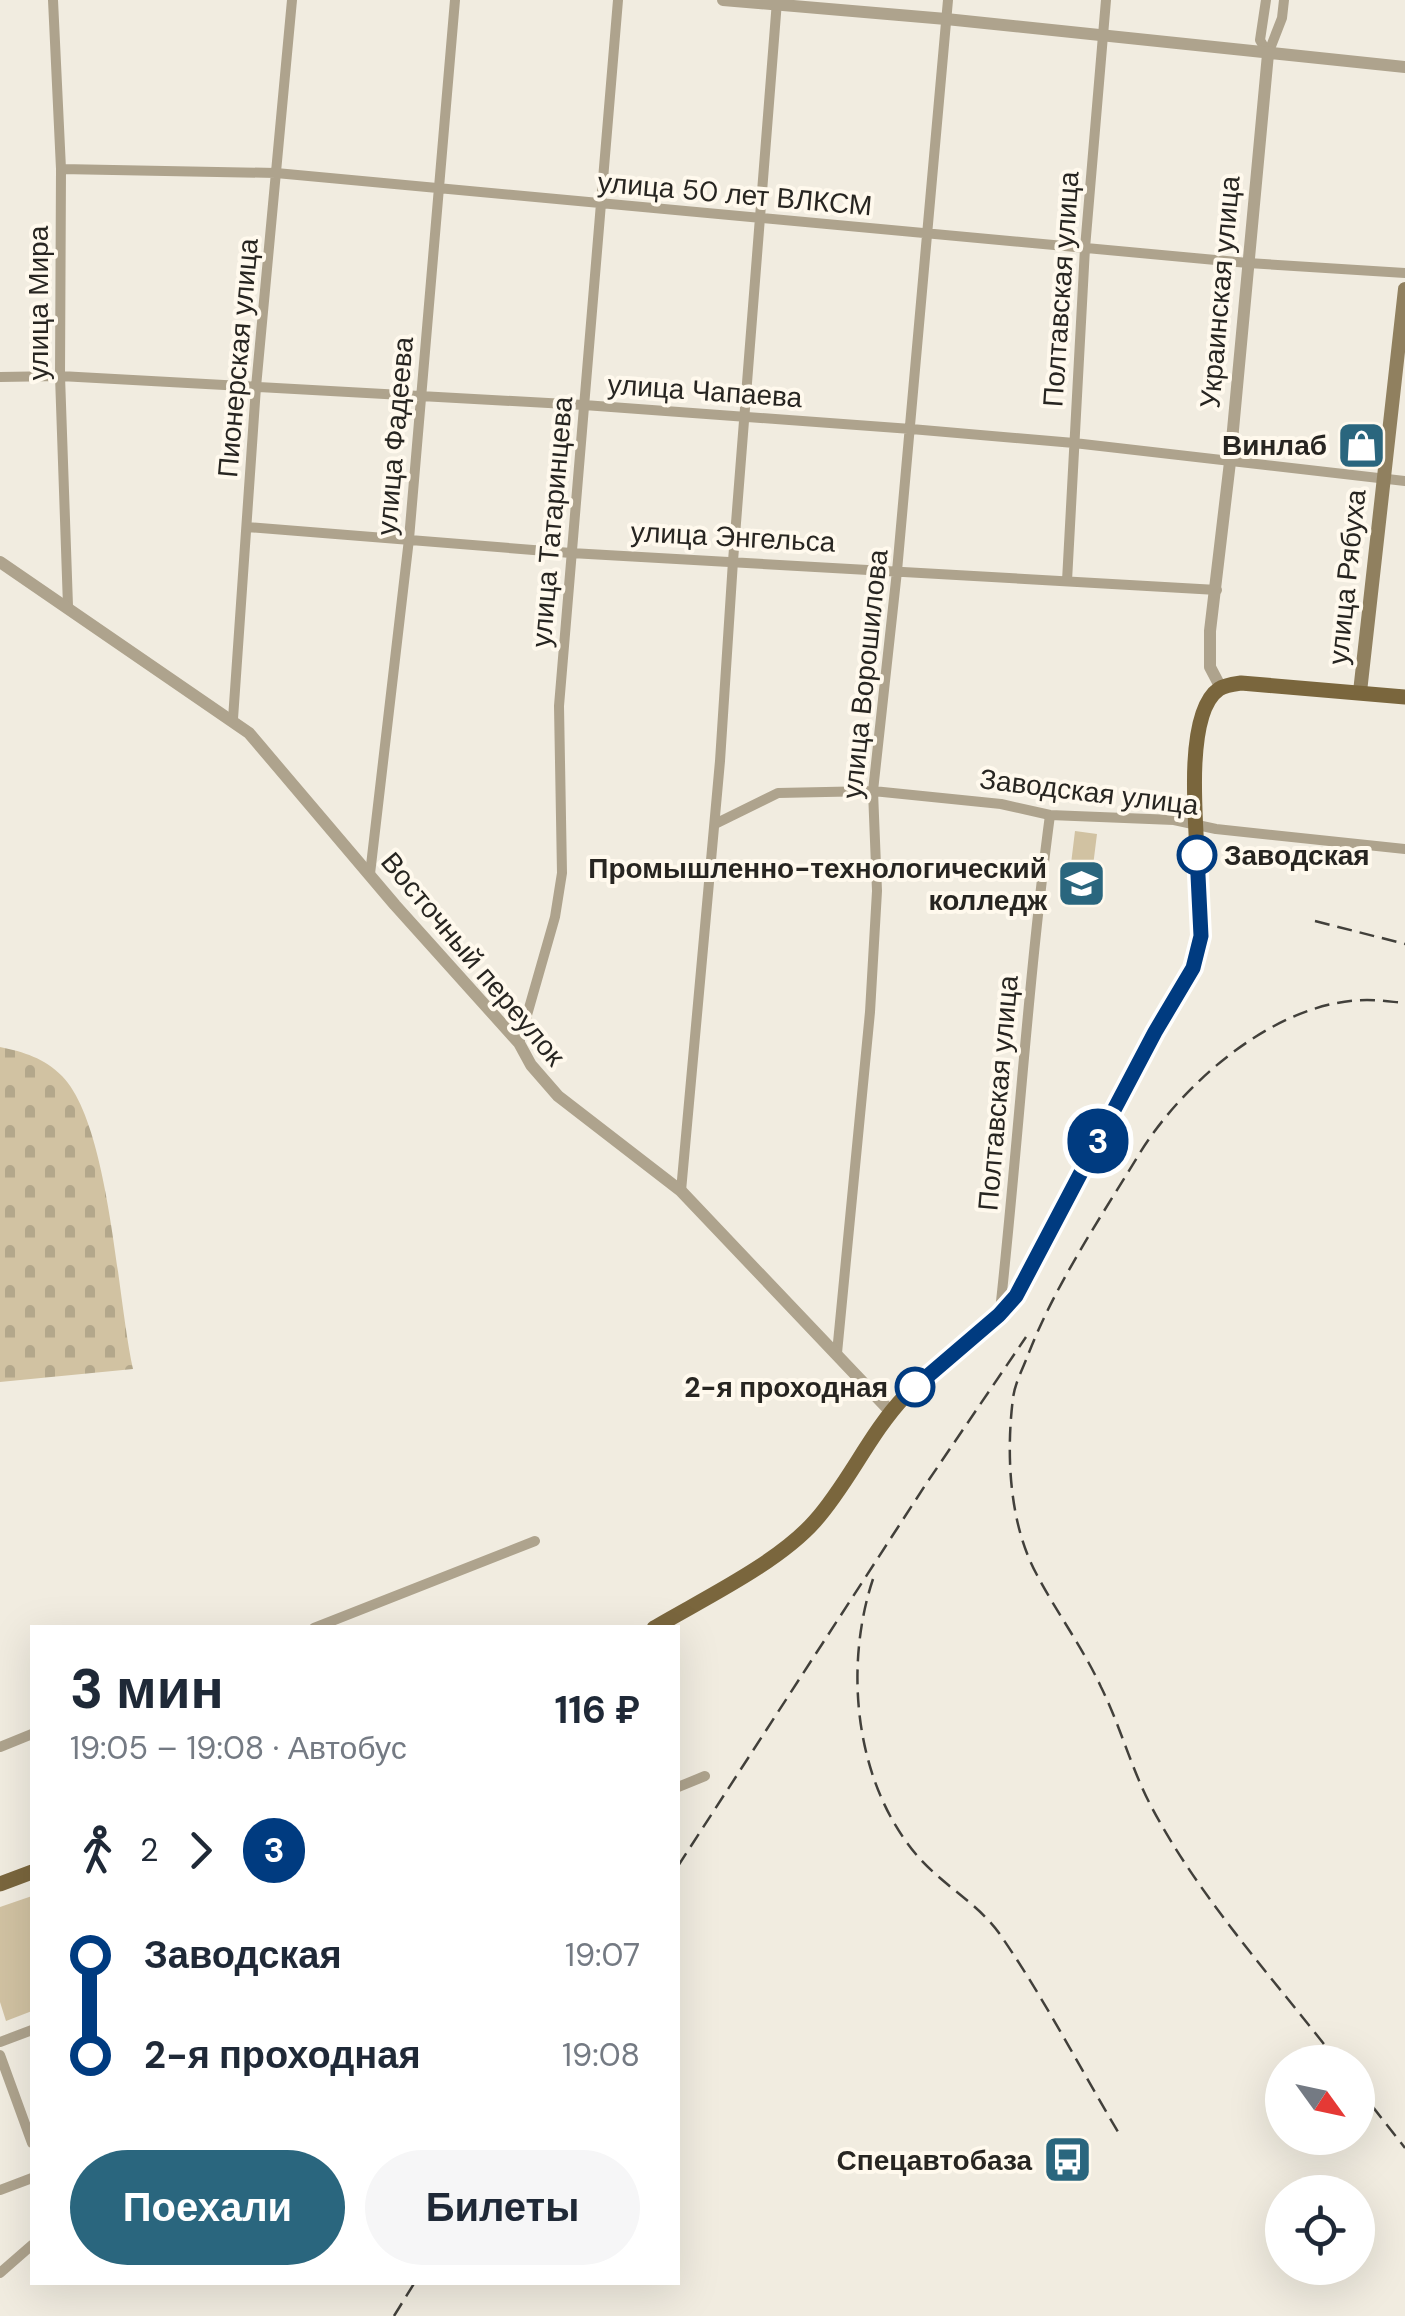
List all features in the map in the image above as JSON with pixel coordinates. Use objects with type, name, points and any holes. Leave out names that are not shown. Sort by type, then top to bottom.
[{"type":"main road","name":"улица Рябуха","points":[[1360,692],[1405,289]]},
{"type":"main road","points":[[659,1625],[738,1578],[812,1524],[891,1412],[999,1315],[1029,1274],[1155,1032],[1193,968],[1201,927],[1194,824],[1200,728],[1206,705],[1221,688],[1241,683],[1405,697]]},
{"type":"main road","points":[[0,1884],[30,1873]]},
{"type":"street","name":"улица Мира","points":[[54,0],[61,169],[60,376],[68,606]]},
{"type":"street","name":"Пионерская улица","points":[[233,719],[256,387],[292,0]]},
{"type":"street","name":"улица Фадеева","points":[[370,874],[409,539],[454,0]]},
{"type":"street","name":"улица Татаринцева","points":[[518,1042],[555,917],[562,873],[559,706],[618,0]]},
{"type":"street","points":[[722,0],[1405,67]]},
{"type":"street","name":"улица Ворошилова","points":[[838,1353],[878,892],[873,791],[898,571],[948,0]]},
{"type":"street","name":"Полтавская улица","points":[[1066,581],[1085,248],[1106,0]]},
{"type":"street","name":"Украинская улица","points":[[1221,688],[1210,667],[1210,631],[1268,54],[1260,40],[1266,0]]},
{"type":"street","points":[[1268,54],[1282,18],[1284,0]]},
{"type":"street","points":[[681,1191],[715,824],[777,3]]},
{"type":"street","name":"улица 50 лет ВЛКСМ","points":[[61,169],[276,173],[1248,263],[1405,273]]},
{"type":"street","name":"улица Чапаева","points":[[0,376],[60,376],[744,416],[1074,443],[1405,481]]},
{"type":"street","name":"улица Энгельса","points":[[247,527],[571,553],[1217,590]]},
{"type":"street","name":"Восточный переулок","points":[[0,562],[233,719],[257,740],[518,1042],[558,1096],[681,1191],[891,1412]]},
{"type":"street","name":"Заводская улица","points":[[715,824],[778,793],[873,791],[1002,804],[1050,815],[1132,816],[1405,849]]},
{"type":"street","name":"Полтавская улица","points":[[999,1315],[1020,1134],[1037,912],[1050,815]]},
{"type":"street","points":[[322,1625],[534,1541]]},
{"type":"street","points":[[0,1746],[30,1735]]},
{"type":"street","points":[[680,1786],[705,1776]]},
{"type":"street","points":[[0,2042],[30,2031]]},
{"type":"street","points":[[0,2055],[30,2137]]},
{"type":"street","points":[[0,2190],[30,2179]]},
{"type":"street","points":[[0,2273],[30,2246]]},
{"type":"green space","points":[[1075,831],[1097,834],[1092,874],[1070,872]]},
{"type":"green space","points":[[0,1047],[48,1065],[62,1076],[78,1100],[91,1132],[110,1214],[133,1369],[0,1382]]},
{"type":"green space","points":[[30,1897],[30,2012],[6,2021],[0,2002],[0,1907]]},
{"type":"railway","points":[[1315,921],[1405,944]]},
{"type":"railway","points":[[1324,2045],[1215,1906],[1151,1806],[1108,1701],[1045,1589],[1020,1534],[1010,1465],[1011,1420],[1019,1376],[1064,1278],[1138,1156],[1180,1101],[1235,1051],[1299,1014],[1367,1000],[1405,1003]]},
{"type":"railway","points":[[680,1863],[1026,1337]]},
{"type":"railway","points":[[873,1579],[864,1614],[858,1688],[861,1726],[881,1798],[921,1860],[999,1933],[1121,2137]]},
{"type":"railway","points":[[1375,2110],[1405,2148]]},
{"type":"railway","points":[[394,2316],[413,2285]]},
{"type":"bus line","name":"3","points":[[915,1387],[1016,1296],[1155,1032],[1190,974],[1201,936],[1197,855]]},
{"type":"place","name":"Винлаб","points":[[1362,445]]},
{"type":"place","name":"Заводская","points":[[1197,855]]},
{"type":"place","name":"Промышленно-технологический колледж","points":[[1082,884]]},
{"type":"place","name":"2-я проходная","points":[[915,1387]]},
{"type":"place","name":"Спецавтобаза","points":[[1067,2160]]}]
